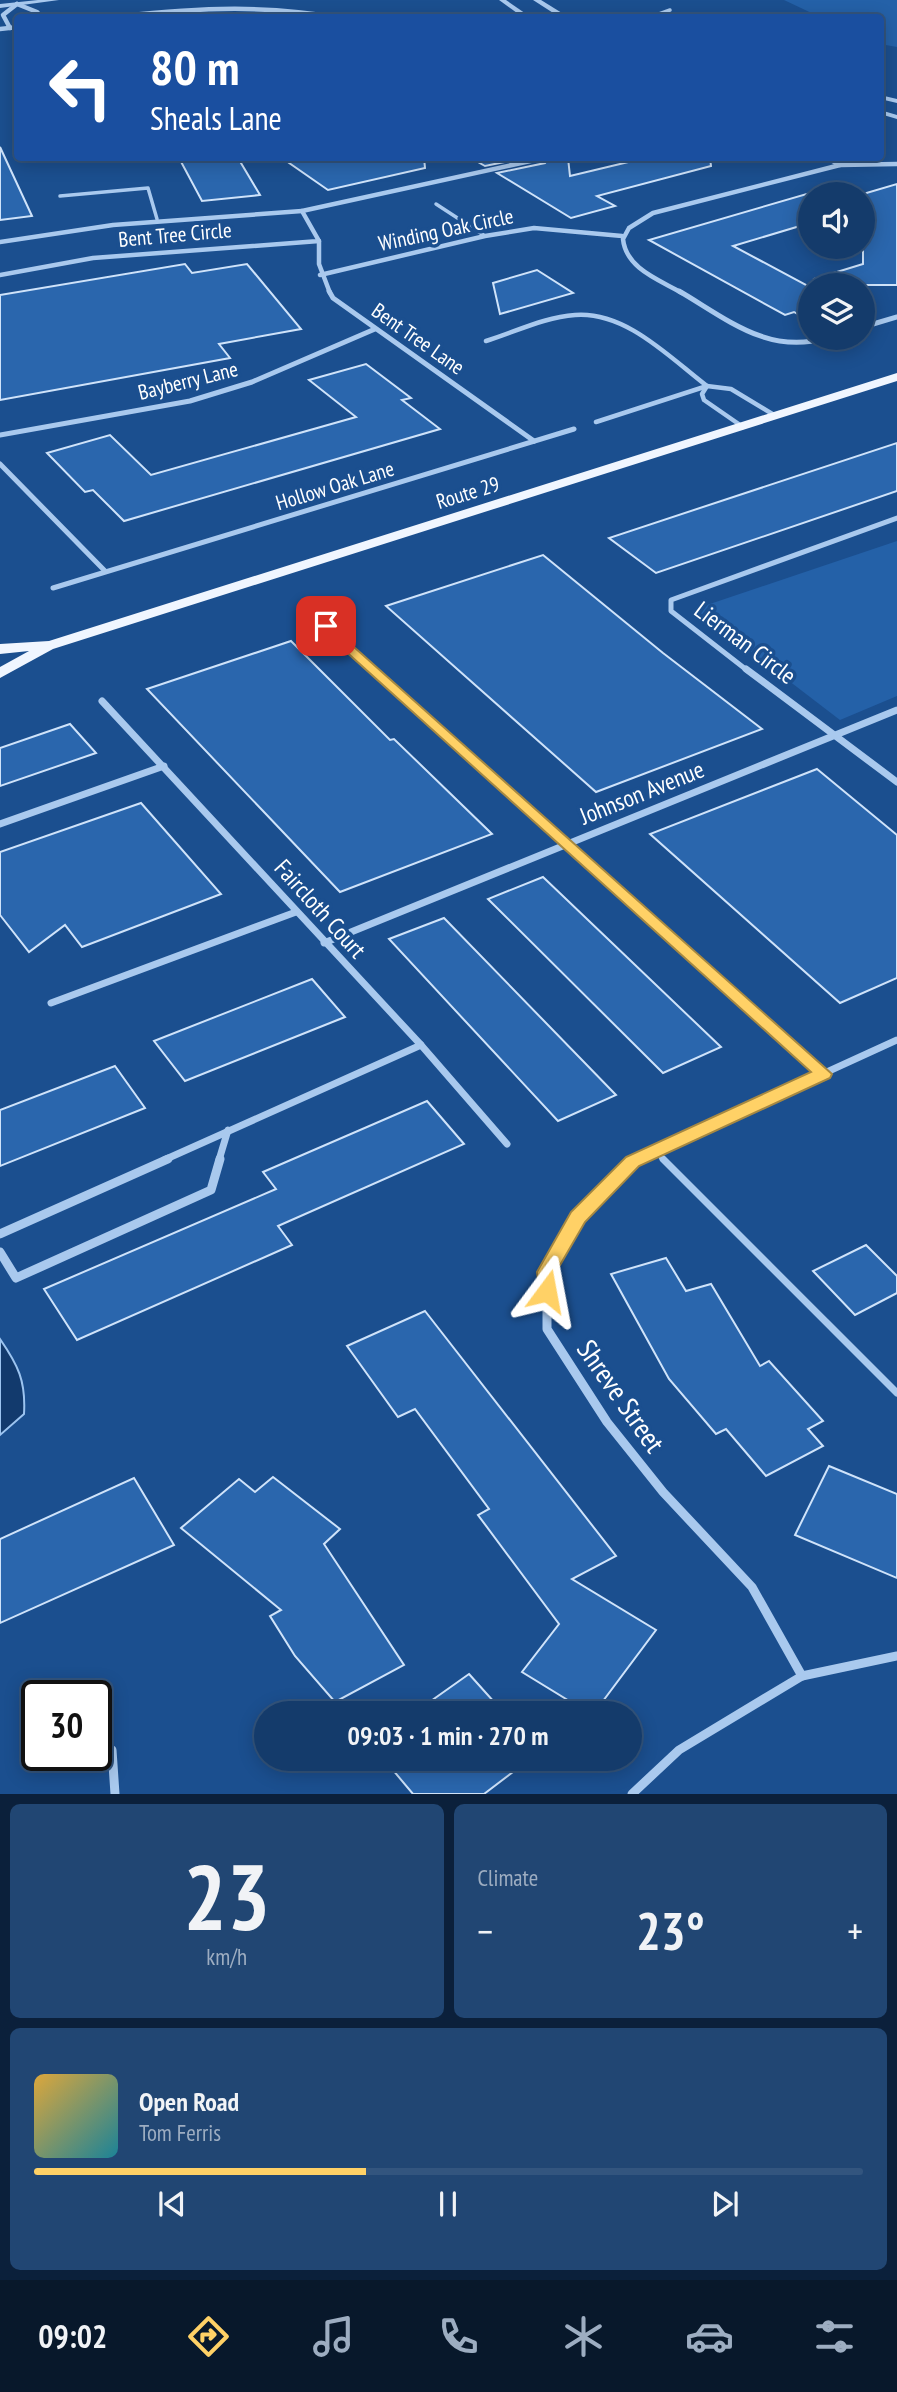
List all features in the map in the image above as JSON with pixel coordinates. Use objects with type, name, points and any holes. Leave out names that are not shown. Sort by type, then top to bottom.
[{"type":"main road","name":"Route 29","points":[[0,673],[51,645],[743,428],[897,377]]},
{"type":"main road","name":"Route 29","points":[[0,649],[51,645]]},
{"type":"street","points":[[0,6],[16,2],[56,0]]},
{"type":"street","points":[[502,0],[523,14]]},
{"type":"street","points":[[536,0],[560,14]]},
{"type":"street","points":[[16,2],[39,14]]},
{"type":"street","points":[[10,28],[3,15],[16,2]]},
{"type":"street","points":[[143,14],[255,3],[307,9],[325,14]]},
{"type":"street","points":[[0,29],[14,28]]},
{"type":"street","name":"Bent Tree Circle","points":[[0,242],[68,228],[157,219],[302,211],[530,161]]},
{"type":"street","points":[[833,161],[840,165]]},
{"type":"street","points":[[798,344],[761,338],[634,265],[623,251],[622,236],[631,224],[653,213],[840,165],[897,164]]},
{"type":"street","points":[[302,211],[319,241],[316,260],[320,275]]},
{"type":"street","name":"Winding Oak Circle","points":[[320,275],[485,236],[534,228],[622,236]]},
{"type":"street","name":"Bent Tree Circle","points":[[0,275],[93,258],[319,241]]},
{"type":"street","name":"Bent Tree Lane","points":[[320,275],[333,298],[534,441]]},
{"type":"street","points":[[875,323],[897,317]]},
{"type":"street","name":"Bayberry Lane","points":[[0,435],[190,401],[253,382],[375,329]]},
{"type":"street","name":"Hollow Oak Lane","points":[[53,588],[574,429]]},
{"type":"street","points":[[0,464],[105,571]]},
{"type":"street","name":"Lierman Circle","points":[[897,518],[671,600],[671,611],[685,624],[897,782]]},
{"type":"street","points":[[326,626],[823,1074]]},
{"type":"street","name":"Faircloth Court","points":[[102,701],[421,1045],[508,1144]]},
{"type":"street","name":"Johnson Avenue","points":[[324,943],[897,710]]},
{"type":"street","points":[[0,824],[164,766]]},
{"type":"street","points":[[51,1003],[296,912]]},
{"type":"street","name":"Shreve Street","points":[[802,1676],[752,1587],[663,1492],[607,1422],[547,1329],[547,1272],[578,1217],[633,1161],[897,1040]]},
{"type":"street","points":[[0,1234],[421,1045]]},
{"type":"street","points":[[0,1252],[16,1278],[211,1190],[228,1130]]},
{"type":"street","points":[[632,1794],[679,1750],[802,1676],[897,1656]]},
{"type":"street","points":[[112,1751],[115,1794]]},
{"type":"lane","points":[[659,14],[670,10]]},
{"type":"lane","points":[[60,196],[148,188],[157,219]]},
{"type":"lane","points":[[436,204],[485,236]]},
{"type":"lane","points":[[486,341],[563,318],[591,315],[627,330],[679,363],[707,386]]},
{"type":"lane","points":[[707,386],[703,399],[743,428]]},
{"type":"lane","points":[[596,422],[707,386],[731,389],[777,417]]},
{"type":"lane","points":[[654,1151],[897,1393]]},
{"type":"shaded area","points":[[784,0],[897,0],[897,47],[884,45],[884,14],[814,14]]},
{"type":"shaded area","points":[[897,541],[897,696],[840,720],[695,609]]},
{"type":"shaded area","points":[[0,1339],[20,1374],[24,1392],[24,1414],[0,1435]]},
{"type":"building","points":[[0,147],[32,216],[0,220]]},
{"type":"building","points":[[181,161],[240,161],[260,195],[202,201]]},
{"type":"building","points":[[286,161],[424,161],[425,168],[328,190]]},
{"type":"building","points":[[476,161],[509,161],[485,166]]},
{"type":"building","points":[[568,161],[570,176],[632,161],[710,161],[711,166],[597,196],[615,206],[571,218],[497,173]]},
{"type":"building","points":[[897,184],[897,285],[875,285],[875,273],[834,273],[863,264],[863,259],[875,259],[875,190]]},
{"type":"building","points":[[798,197],[798,227],[733,246],[798,281],[798,314],[794,312],[785,315],[649,240]]},
{"type":"building","points":[[185,264],[192,273],[247,264],[301,329],[219,344],[230,358],[0,400],[0,295]]},
{"type":"building","points":[[537,270],[573,293],[500,314],[493,283]]},
{"type":"building","points":[[366,364],[411,398],[402,400],[440,429],[124,521],[93,490],[85,492],[47,453],[110,435],[151,475],[356,417],[309,380]]},
{"type":"building","points":[[897,443],[897,491],[656,573],[609,538]]},
{"type":"building","points":[[543,555],[762,729],[596,792],[386,606]]},
{"type":"building","points":[[291,641],[390,740],[394,739],[492,834],[340,892],[147,689]]},
{"type":"building","points":[[70,724],[96,753],[0,786],[0,748]]},
{"type":"building","points":[[817,769],[897,835],[897,978],[840,1003],[650,834]]},
{"type":"building","points":[[141,803],[221,894],[82,947],[65,925],[29,952],[0,915],[0,852]]},
{"type":"building","points":[[543,877],[721,1047],[663,1073],[488,899]]},
{"type":"building","points":[[444,918],[616,1095],[558,1121],[389,939]]},
{"type":"building","points":[[312,979],[345,1017],[185,1081],[154,1041]]},
{"type":"building","points":[[115,1066],[145,1108],[0,1166],[0,1110]]},
{"type":"building","points":[[427,1101],[464,1144],[278,1226],[292,1245],[77,1340],[44,1289],[276,1189],[263,1172]]},
{"type":"building","points":[[866,1245],[897,1276],[897,1293],[855,1315],[813,1271]]},
{"type":"building","points":[[666,1258],[686,1291],[711,1284],[760,1366],[769,1361],[823,1421],[808,1429],[823,1446],[766,1476],[726,1429],[716,1434],[669,1379],[611,1274]]},
{"type":"building","points":[[425,1311],[616,1556],[572,1579],[656,1630],[603,1701],[569,1701],[522,1672],[559,1624],[478,1515],[489,1509],[415,1409],[398,1417],[347,1346]]},
{"type":"building","points":[[829,1466],[897,1494],[897,1578],[795,1535]]},
{"type":"building","points":[[273,1477],[340,1529],[324,1544],[404,1665],[334,1701],[295,1656],[270,1616],[281,1610],[181,1528],[239,1479],[255,1492]]},
{"type":"building","points":[[134,1478],[174,1545],[0,1623],[0,1539]]},
{"type":"building","points":[[469,1674],[493,1701],[431,1701]]},
{"type":"building","points":[[394,1771],[514,1771],[484,1794],[413,1794]]},
{"type":"route","points":[[326,626],[823,1074],[633,1161],[578,1217],[547,1272],[547,1291]]}]
